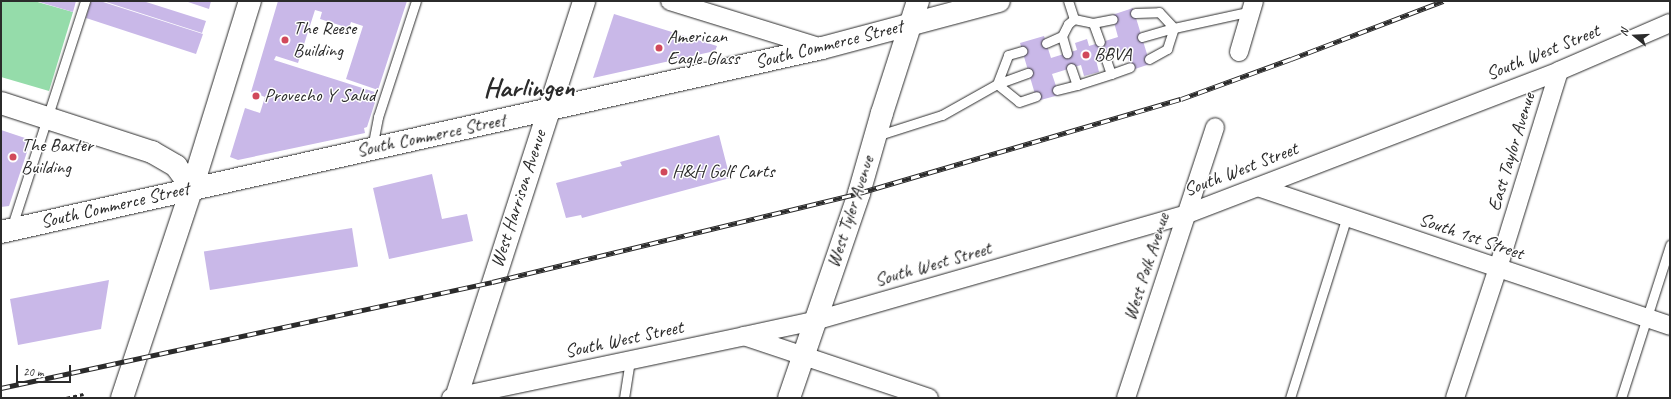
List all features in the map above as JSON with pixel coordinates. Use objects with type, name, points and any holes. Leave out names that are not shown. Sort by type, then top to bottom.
[{"type":"main road","points":[[122,398],[192,188],[250,1]]},
{"type":"main road","name":"West Harrison Avenue","points":[[454,398],[584,1]]},
{"type":"main road","name":"West Tyler Avenue","points":[[789,398],[814,321],[859,193],[875,136],[918,1]]},
{"type":"main road","name":"South Commerce Street","points":[[6,231],[192,188],[822,48],[1000,1]]},
{"type":"main road","points":[[1,104],[152,152],[176,166],[192,188]]},
{"type":"street","points":[[670,1],[822,48]]},
{"type":"street","points":[[1239,52],[1253,6]]},
{"type":"street","name":"South West Street","points":[[454,398],[814,321],[1187,214],[1559,71],[1670,23]]},
{"type":"street","name":"East Taylor Avenue","points":[[1455,398],[1498,268],[1559,71]]},
{"type":"street","name":"West Polk Avenue","points":[[1126,398],[1215,127]]},
{"type":"street","name":"South 1st Street","points":[[1258,186],[1670,326]]},
{"type":"street","points":[[744,336],[929,398]]},
{"type":"lane","points":[[6,231],[47,118],[85,1]]},
{"type":"lane","points":[[372,148],[378,116],[416,1]]},
{"type":"lane","points":[[1068,1],[1074,19]]},
{"type":"lane","points":[[1142,37],[1253,6]]},
{"type":"lane","points":[[1135,13],[1159,12],[1174,28]]},
{"type":"lane","points":[[1074,19],[1093,23],[1113,19]]},
{"type":"lane","points":[[1066,53],[1062,36],[1068,24],[1074,19]]},
{"type":"lane","points":[[1093,23],[1100,42]]},
{"type":"lane","points":[[1149,59],[1167,49],[1174,28]]},
{"type":"lane","points":[[1046,43],[1062,36]]},
{"type":"lane","points":[[996,84],[1008,55],[1022,51]]},
{"type":"lane","points":[[1105,57],[1111,74]]},
{"type":"lane","points":[[1058,90],[1130,67]]},
{"type":"lane","points":[[1071,68],[1077,84]]},
{"type":"lane","points":[[875,136],[942,115],[996,84],[1028,73]]},
{"type":"lane","points":[[996,84],[1019,102],[1036,96]]},
{"type":"lane","points":[[1290,398],[1347,216]]},
{"type":"lane","points":[[1621,398],[1670,245]]},
{"type":"lane","points":[[624,398],[630,360]]},
{"type":"path","points":[[66,398],[84,394]]},
{"type":"green space","points":[[1,1],[34,1],[73,12],[49,91],[1,77]]},
{"type":"building","points":[[36,1],[76,1],[73,12]]},
{"type":"building","points":[[91,1],[100,1],[203,34],[196,54],[86,18]]},
{"type":"building","points":[[103,1],[143,1],[206,21],[202,33]]},
{"type":"building","points":[[185,1],[211,1],[209,9]]},
{"type":"building","points":[[278,1],[407,1],[378,90],[346,79],[363,26],[351,22],[349,28],[320,19],[322,12],[315,10],[298,63],[276,56],[274,60],[378,93],[367,127],[364,128],[365,133],[238,160],[230,157],[245,108],[260,113],[265,97],[251,92]]},
{"type":"building","name":"BBVA","points":[[1133,8],[1150,64],[1132,70],[1125,51],[1096,60],[1099,72],[1084,76],[1081,65],[1052,74],[1059,95],[1037,101],[1020,43],[1044,36],[1051,58],[1077,50],[1075,43],[1087,39],[1089,46],[1118,37],[1112,15]]},
{"type":"building","name":"American Eagle Glass","points":[[614,14],[717,46],[715,51],[593,78]]},
{"type":"building","name":"The Baxter Building","points":[[1,130],[31,140],[9,206],[1,207]]},
{"type":"building","name":"H&H Golf Carts","points":[[719,135],[730,178],[582,218],[581,215],[566,218],[556,183],[622,166],[620,162]]},
{"type":"building","points":[[432,174],[442,219],[467,214],[473,241],[389,259],[373,188]]},
{"type":"building","points":[[352,228],[358,267],[210,290],[204,251]]},
{"type":"building","points":[[109,280],[101,329],[18,345],[10,299]]},
{"type":"railway","points":[[1,388],[492,282],[859,193],[1181,99],[1443,1]]},
{"type":"place","name":"The Reese Building","points":[[285,40]]},
{"type":"place","name":"American Eagle Glass","points":[[659,48]]},
{"type":"place","name":"BBVA","points":[[1086,55]]},
{"type":"place","name":"Provecho Y Salud","points":[[256,96]]},
{"type":"place","name":"The Baxter Building","points":[[13,157]]},
{"type":"place","name":"H&H Golf Carts","points":[[664,172]]},
{"type":"district","name":"Harlingen","points":[[529,88]]}]
